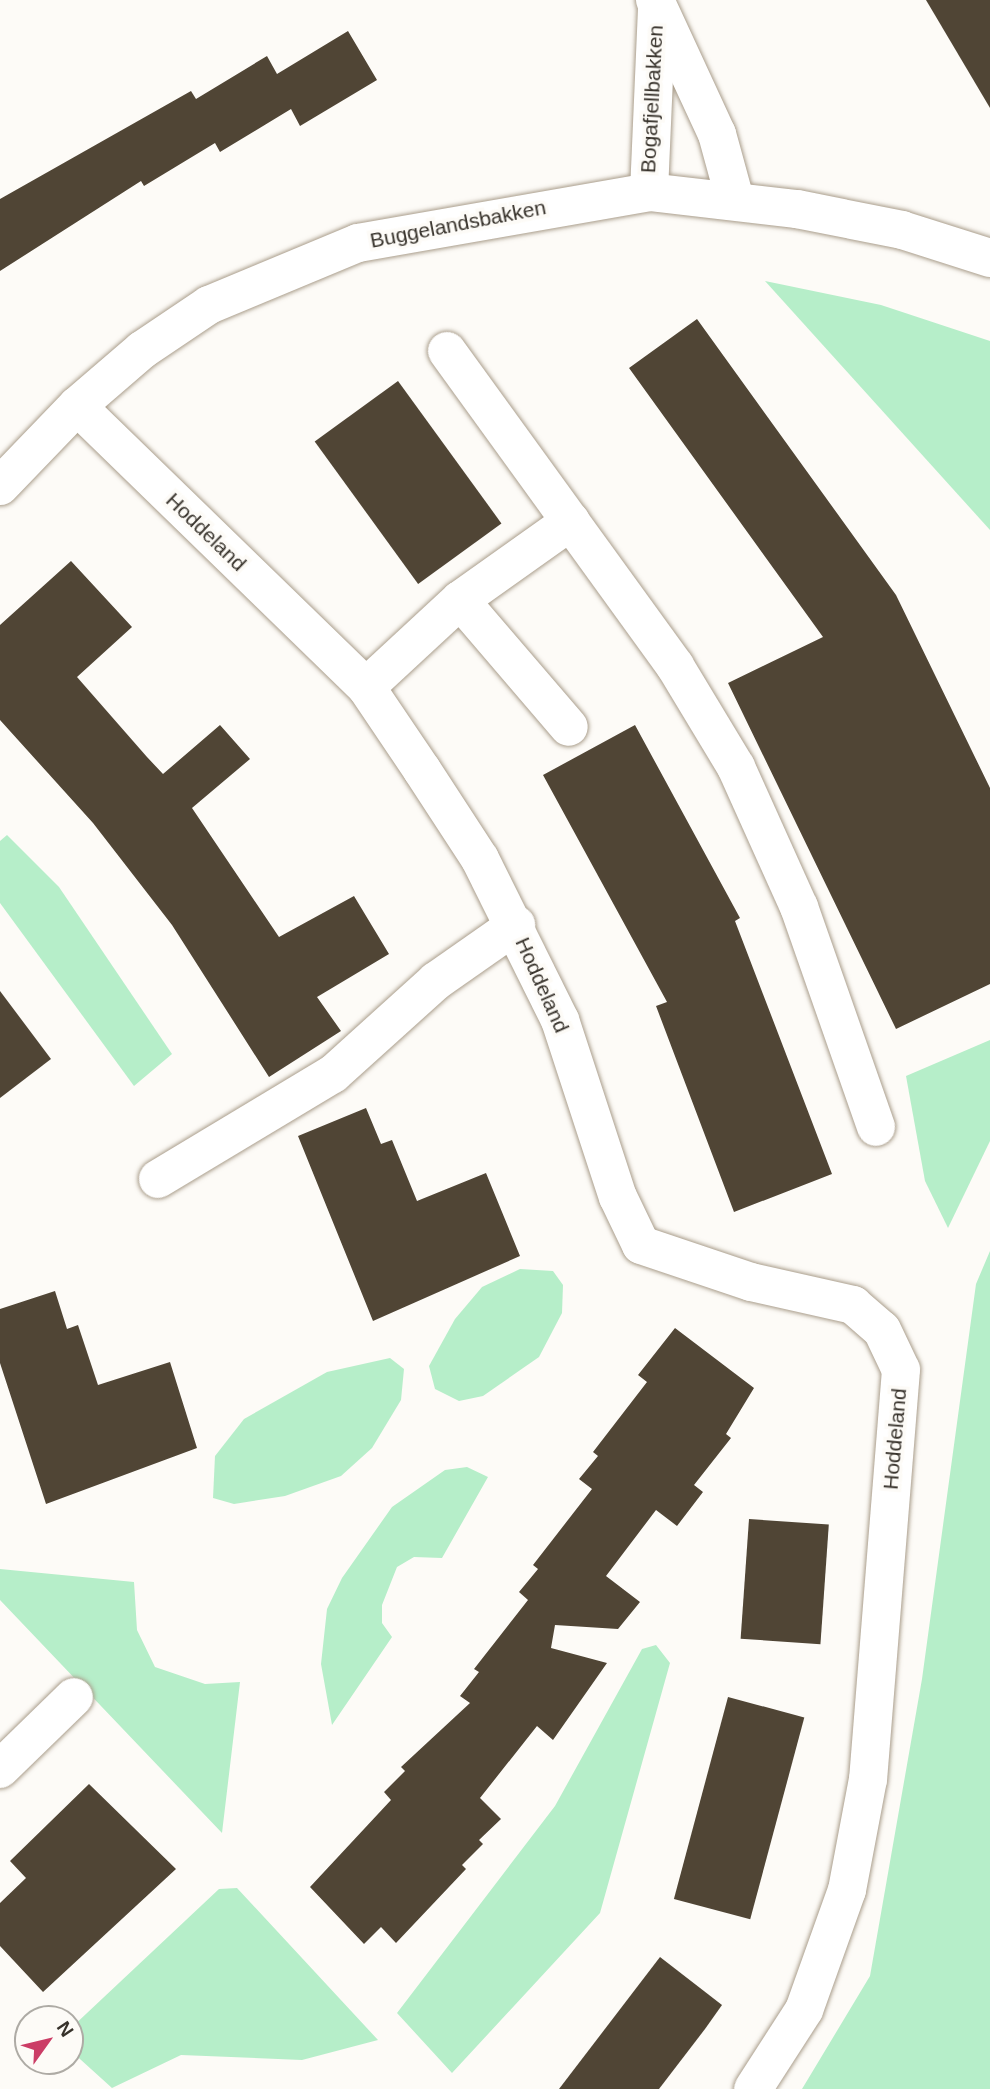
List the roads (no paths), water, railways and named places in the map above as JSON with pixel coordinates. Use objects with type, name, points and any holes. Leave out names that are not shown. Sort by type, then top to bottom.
[{"type":"street","name":"Bogafjellbakken","points":[[649,192],[656,3]]},
{"type":"street","name":"Bogafjellbakken","points":[[656,3],[718,134],[735,200]]},
{"type":"street","name":"Buggelandsbakken","points":[[0,486],[77,406],[209,305],[289,267],[358,243],[450,223],[649,192],[735,200],[902,230],[990,258]]},
{"type":"street","points":[[447,351],[675,666],[736,767],[799,907],[876,1128]]},
{"type":"street","name":"Hoddeland","points":[[77,406],[366,687],[480,859],[516,925],[560,1020],[618,1197],[641,1245],[751,1282],[853,1305],[882,1330],[901,1370],[868,1779],[847,1890],[804,2010],[753,2089]]},
{"type":"street","points":[[366,687],[460,600],[571,521]]},
{"type":"street","points":[[460,600],[569,727]]},
{"type":"street","name":"Hoddeland","points":[[158,1179],[333,1074],[436,981],[516,925]]},
{"type":"street","points":[[0,1769],[74,1697]]}]
